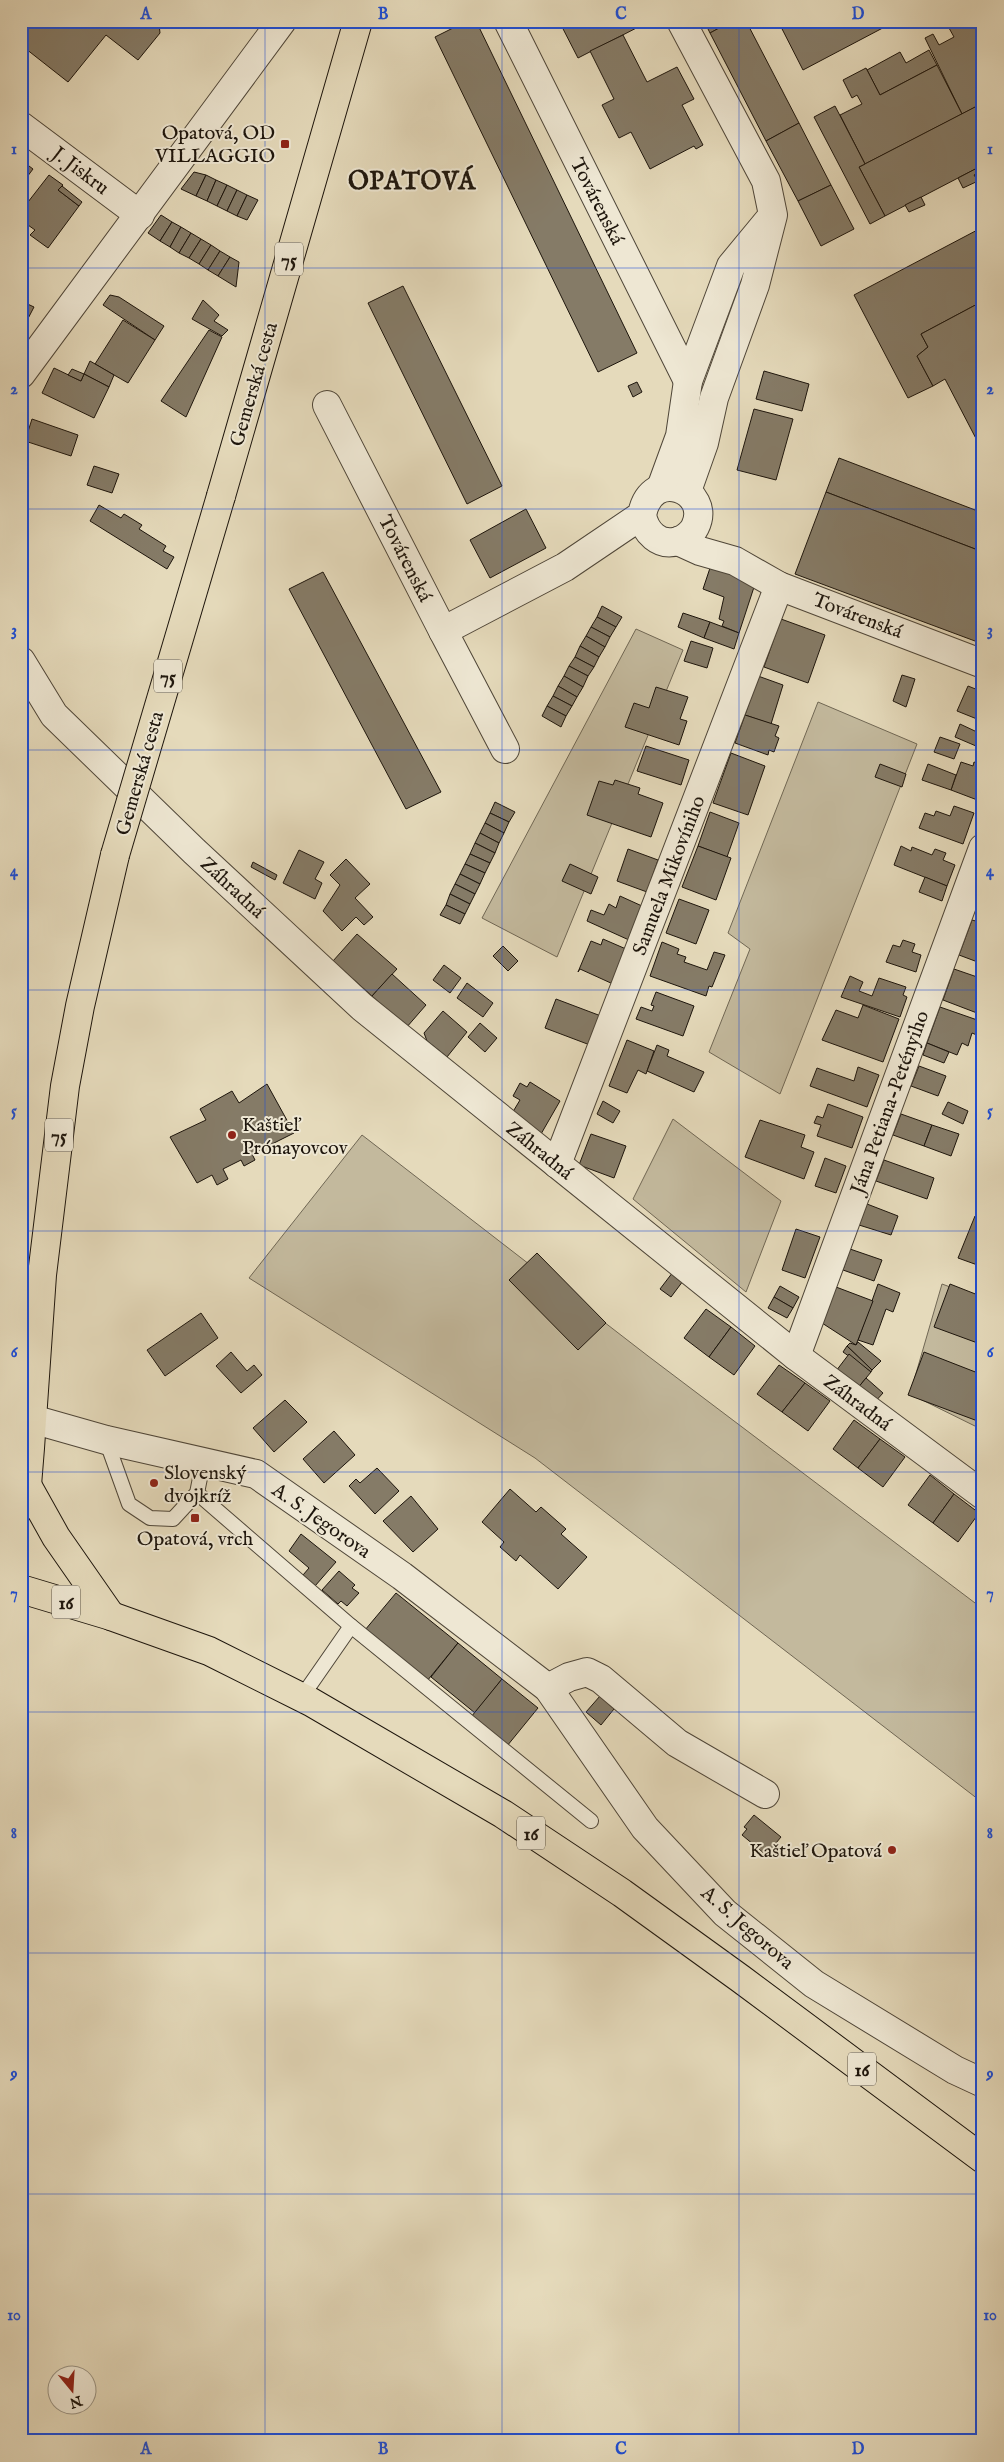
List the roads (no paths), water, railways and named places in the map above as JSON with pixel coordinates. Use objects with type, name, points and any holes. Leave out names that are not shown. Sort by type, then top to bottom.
[{"type":"main road","name":"Gemerská cesta","points":[[23,1494],[32,1419],[42,1275],[65,1086],[80,1006],[114,855],[358,21]]},
{"type":"main road","points":[[23,1494],[111,1616]]},
{"type":"main road","name":"16","points":[[21,1589],[111,1616],[209,1651],[301,1698],[503,1814],[614,1888],[741,1979],[983,2160]]},
{"type":"street","name":"Továrenská","points":[[508,21],[688,381]]},
{"type":"street","points":[[443,631],[646,525],[644,504],[651,494],[674,490],[704,443],[714,398],[755,285],[773,215],[766,181],[682,21]]},
{"type":"street","points":[[21,374],[140,215],[272,24]]},
{"type":"street","name":"J. Jiskru","points":[[21,126],[140,215]]},
{"type":"street","points":[[674,490],[688,381],[731,266],[773,215]]},
{"type":"street","name":"Továrenská","points":[[327,405],[505,749]]},
{"type":"street","name":"Továrenská","points":[[674,490],[694,499],[698,518],[736,561]]},
{"type":"street","points":[[678,541],[688,536],[695,528],[698,518]]},
{"type":"street","name":"Továrenská","points":[[646,525],[659,540],[678,541],[736,561],[779,586],[983,664]]},
{"type":"street","name":"Samuela Mikovíniho","points":[[557,1164],[779,586]]},
{"type":"street","name":"Gemerská cesta","points":[[21,662],[54,715],[121,780]]},
{"type":"street","name":"Záhradná","points":[[121,780],[201,858],[362,1007],[796,1356],[983,1495]]},
{"type":"street","name":"Jána Petiana-Petényiho","points":[[796,1356],[983,848]]},
{"type":"street","name":"A. S. Jegorova","points":[[32,1419],[106,1440],[256,1474],[402,1576],[548,1688],[645,1828],[725,1913],[814,1984],[955,2070],[983,2083]]},
{"type":"street","points":[[548,1688],[569,1677],[587,1672],[601,1679],[676,1743],[765,1794]]},
{"type":"lane","points":[[667,21],[717,113],[731,115]]},
{"type":"lane","points":[[106,1440],[129,1504],[150,1518],[173,1519],[197,1493],[203,1463]]},
{"type":"lane","points":[[197,1493],[352,1626],[591,1822]]},
{"type":"lane","points":[[301,1698],[352,1626]]},
{"type":"place","name":"Opatová, OD VILLAGGIO","points":[[285,144]]},
{"type":"place","name":"Kaštieľ Prónayovcov","points":[[232,1135]]},
{"type":"place","name":"Slovenský dvojkríž","points":[[154,1483]]},
{"type":"place","name":"Opatová, vrch","points":[[195,1518]]},
{"type":"place","name":"Kaštieľ Opatová","points":[[892,1850]]},
{"type":"district","name":"OPATOVÁ","points":[[412,180]]}]
